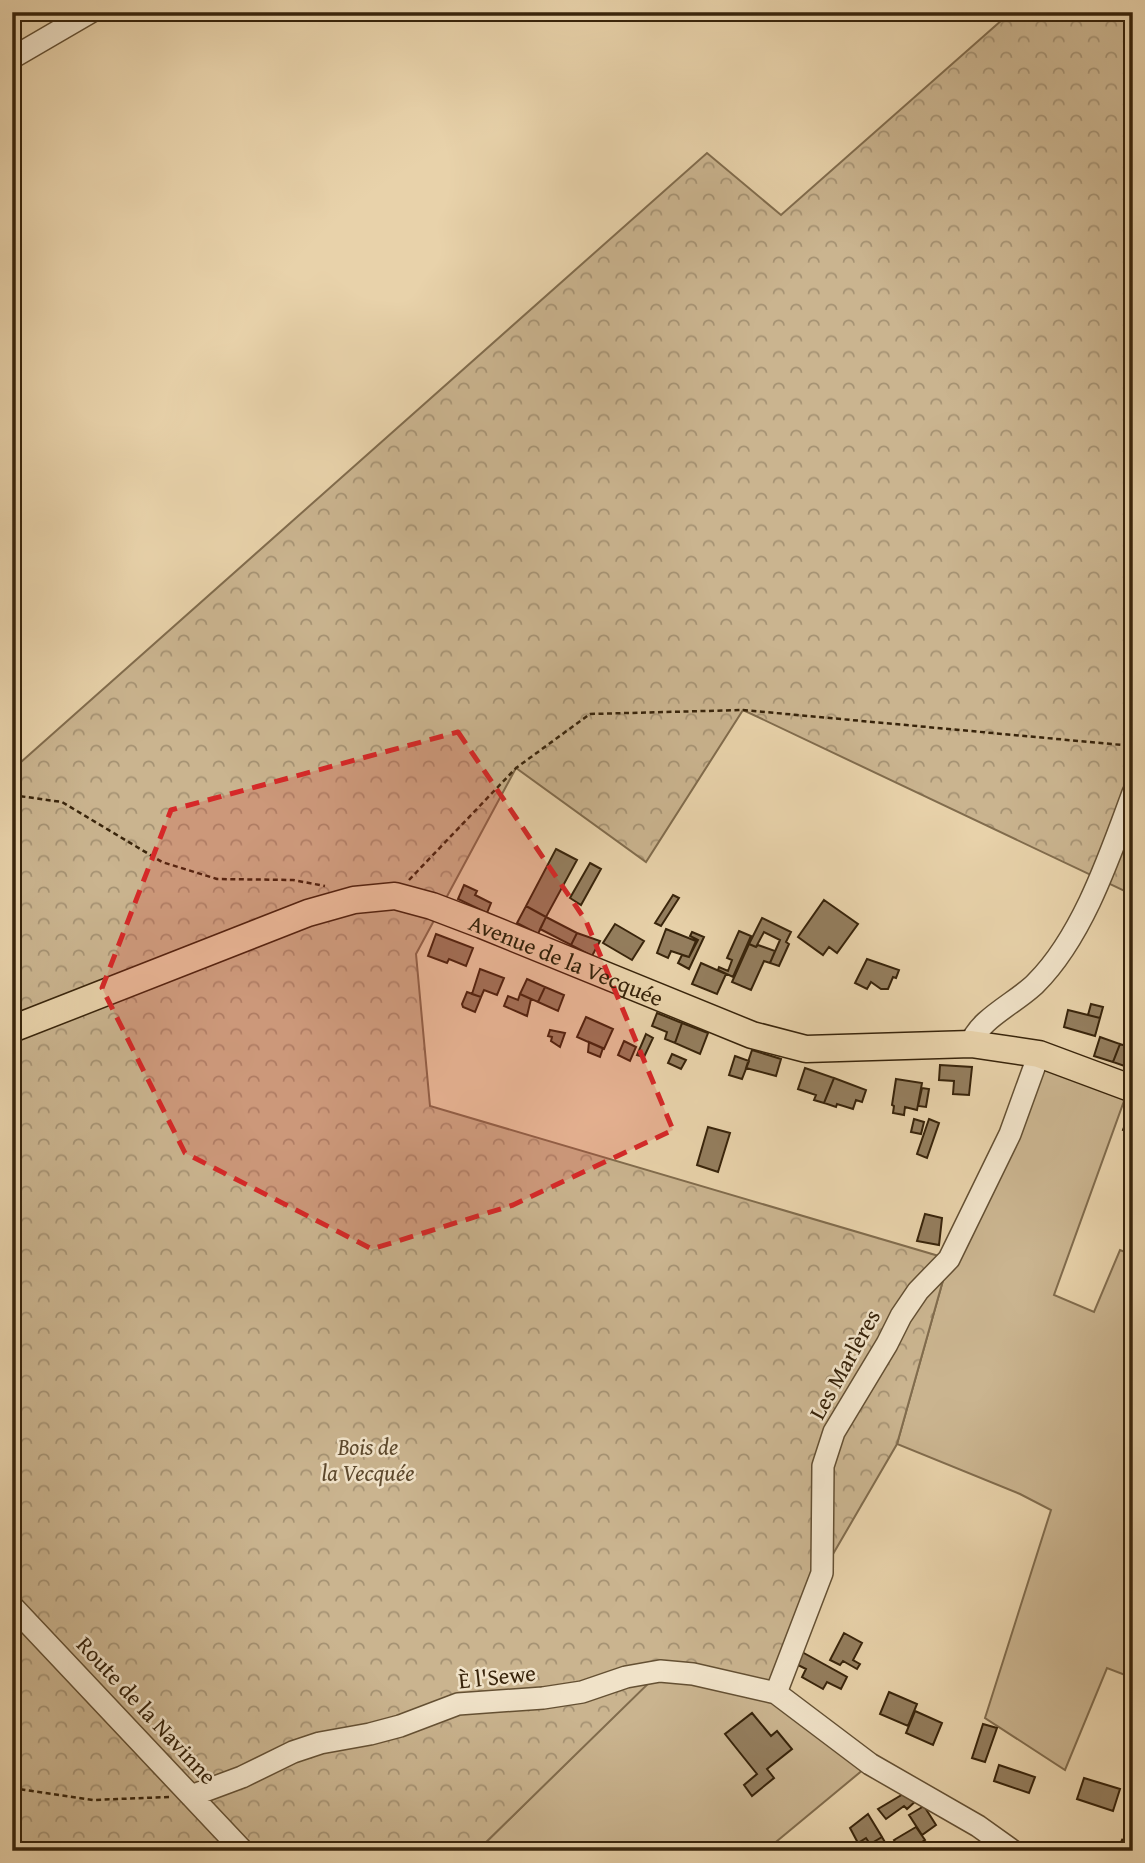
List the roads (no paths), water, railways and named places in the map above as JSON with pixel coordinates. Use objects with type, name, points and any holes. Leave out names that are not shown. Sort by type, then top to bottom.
[{"type":"main road","name":"Avenue de la Vecquée","points":[[12,1029],[308,913],[344,894],[395,896],[432,906],[752,1035],[806,1049],[971,1044],[1039,1054],[1133,1088]]},
{"type":"street","points":[[12,58],[91,12]]},
{"type":"street","points":[[971,1044],[980,1027],[1027,993],[1047,973],[1066,946],[1099,881],[1133,793]]},
{"type":"street","name":"Les Marlères","points":[[776,1693],[822,1573],[823,1466],[834,1432],[901,1316],[918,1291],[949,1259],[1010,1134],[1039,1054]]},
{"type":"street","name":"Route de la Navinne","points":[[12,1606],[243,1851]]},
{"type":"street","name":"È l'Sewe","points":[[191,1796],[243,1777],[293,1752],[320,1743],[390,1729],[458,1704],[543,1698],[582,1692],[626,1677],[660,1671],[693,1674],[776,1693]]},
{"type":"street","points":[[776,1693],[870,1764],[978,1826],[1013,1851]]},
{"type":"park label","name":"Bois de la Vecquée","points":[[368,1459]]}]
